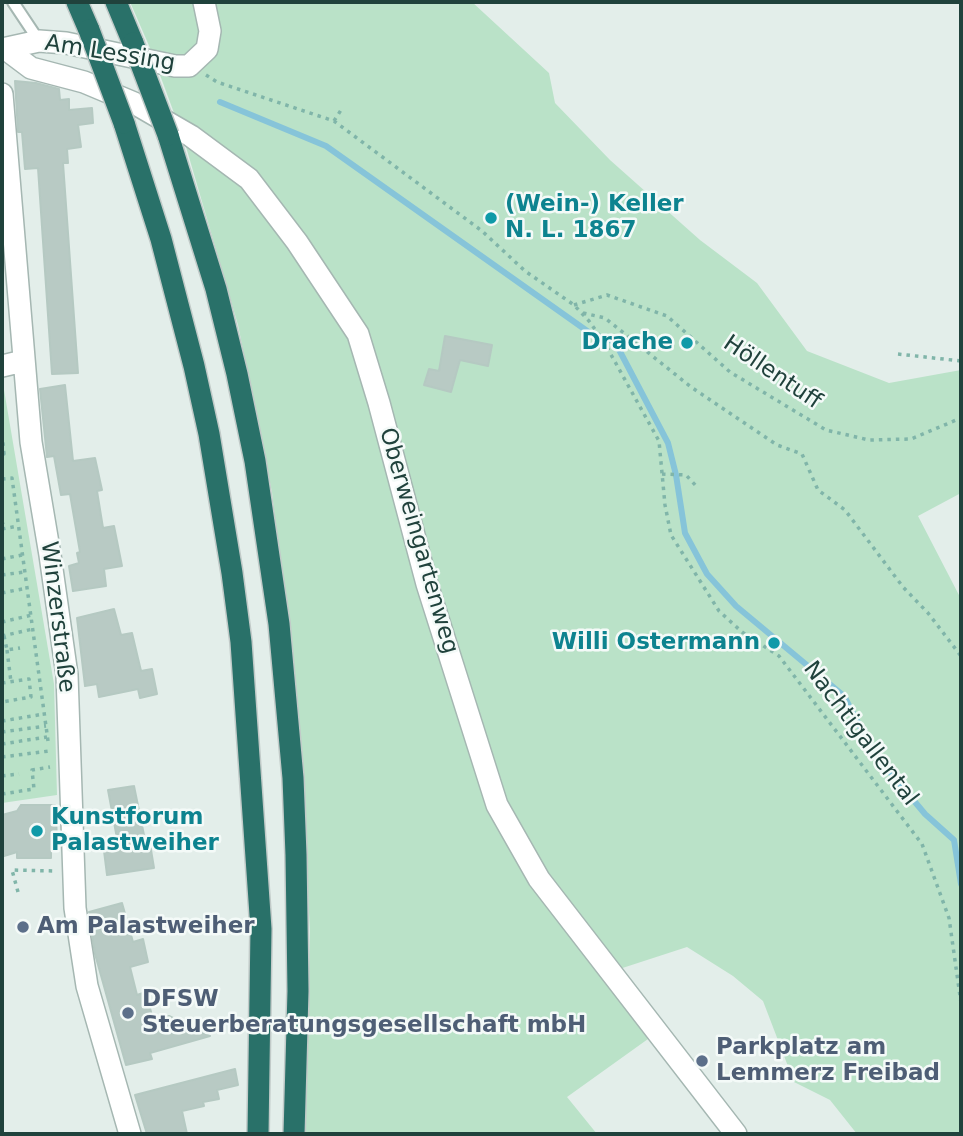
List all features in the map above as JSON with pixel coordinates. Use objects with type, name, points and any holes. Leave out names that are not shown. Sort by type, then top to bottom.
[{"type":"highway","points":[[77,2],[124,123],[177,298],[222,503],[241,642],[261,929],[258,1134]]},
{"type":"highway","points":[[116,2],[168,135],[216,289],[237,374],[269,548],[281,637],[292,765],[297,932],[294,1134]]},
{"type":"street","name":"Am Lessing","points":[[4,50],[39,41],[66,43],[175,66],[189,66],[207,49],[210,31],[204,2]]},
{"type":"street","name":"Oberweingartenweg","points":[[4,50],[30,68],[84,82],[135,103],[191,136],[249,179],[297,242],[358,334],[427,584],[497,805],[539,879],[736,1134]]},
{"type":"street","name":"Winzerstraße","points":[[2,94],[7,235],[31,442],[67,675],[75,908],[88,986],[130,1134]]},
{"type":"street","points":[[2,366],[23,361]]},
{"type":"lane","points":[[13,2],[39,41]]},
{"type":"path","points":[[189,66],[217,82],[334,121],[341,110]]},
{"type":"path","name":"Nachtigallental","points":[[334,121],[482,231],[525,271],[574,305],[595,329],[659,441],[671,536],[719,611],[742,632],[779,656],[922,844],[949,918],[961,1003]]},
{"type":"path","name":"Höllentuff","points":[[574,305],[607,295],[667,316],[730,372],[826,430],[869,440],[911,439],[961,418]]},
{"type":"path","points":[[580,312],[605,318],[691,387],[778,445],[802,454],[818,490],[845,510],[903,587],[928,613],[961,656]]},
{"type":"path","points":[[898,354],[961,362]]},
{"type":"path","points":[[2,434],[2,454]]},
{"type":"path","points":[[662,474],[686,475],[698,488]]},
{"type":"path","points":[[2,479],[12,478],[43,696],[50,767],[32,770],[34,789],[2,794]]},
{"type":"path","points":[[2,521],[3,529],[18,526]]},
{"type":"path","points":[[2,559],[22,555]]},
{"type":"path","points":[[2,575],[25,572]]},
{"type":"path","points":[[2,593],[27,588]]},
{"type":"path","points":[[2,622],[32,615]]},
{"type":"path","points":[[11,682],[3,636],[33,629]]},
{"type":"path","points":[[7,650],[20,648]]},
{"type":"path","points":[[2,683],[40,677]]},
{"type":"path","points":[[29,679],[31,697]]},
{"type":"path","points":[[2,702],[43,696]]},
{"type":"path","points":[[2,720],[44,714]]},
{"type":"path","points":[[2,732],[46,726]]},
{"type":"path","points":[[2,744],[47,737]]},
{"type":"path","points":[[2,757],[49,751]]},
{"type":"path","points":[[2,776],[19,774]]},
{"type":"path","points":[[18,892],[12,870],[56,872]]},
{"type":"green space","points":[[130,2],[472,2],[549,73],[555,103],[610,160],[700,240],[757,283],[807,351],[889,383],[961,370],[961,493],[918,516],[961,599],[961,1134],[857,1134],[830,1100],[794,1082],[763,1001],[733,976],[687,947],[604,974],[648,1039],[567,1097],[597,1134],[305,1134],[310,932],[300,734],[272,492],[238,325],[184,140]]},
{"type":"green space","points":[[2,378],[54,684],[57,795],[2,803]]},
{"type":"building","points":[[15,81],[59,89],[60,100],[69,99],[69,110],[92,108],[93,123],[78,125],[81,147],[67,149],[68,163],[63,163],[78,373],[52,374],[38,168],[25,169],[22,132],[18,132]]},
{"type":"building","points":[[445,336],[492,345],[488,366],[460,360],[451,392],[424,385],[429,369],[439,371]]},
{"type":"building","points":[[65,385],[73,461],[95,458],[102,490],[97,491],[103,528],[114,526],[122,566],[104,569],[106,586],[73,591],[69,566],[79,563],[77,553],[80,552],[70,494],[61,495],[54,456],[47,457],[40,389]]},
{"type":"building","points":[[114,609],[121,635],[132,633],[141,671],[152,669],[157,694],[140,698],[138,689],[99,697],[97,684],[85,686],[77,618]]},
{"type":"building","points":[[134,786],[146,845],[150,844],[154,868],[107,875],[104,851],[119,849],[108,790]]},
{"type":"building","points":[[21,805],[55,805],[57,851],[51,851],[51,858],[17,858],[17,852],[4,856],[2,815],[17,811]]},
{"type":"building","points":[[122,903],[133,942],[143,939],[148,962],[130,967],[137,995],[146,992],[153,1020],[169,1016],[210,1036],[150,1053],[152,1059],[126,1065],[95,954],[91,928],[94,927],[89,912]]},
{"type":"building","points":[[235,1069],[238,1085],[217,1090],[219,1099],[203,1102],[204,1106],[182,1111],[187,1134],[147,1134],[135,1095]]},
{"type":"waterway","points":[[220,102],[326,146],[590,333],[615,342],[668,443],[685,533],[707,574],[736,606],[844,696],[874,753],[925,814],[954,840],[961,884]]},
{"type":"place","name":"(Wein-) Keller N. L. 1867","points":[[491,218]]},
{"type":"place","name":"Drache","points":[[687,343]]},
{"type":"place","name":"Willi Ostermann","points":[[774,643]]},
{"type":"place","name":"Kunstforum Palastweiher","points":[[37,831]]},
{"type":"place","name":"Am Palastweiher","points":[[23,927]]},
{"type":"place","name":"DFSW Steuerberatungsgesellschaft mbH","points":[[128,1013]]},
{"type":"place","name":"Parkplatz am Lemmerz Freibad","points":[[702,1061]]}]
